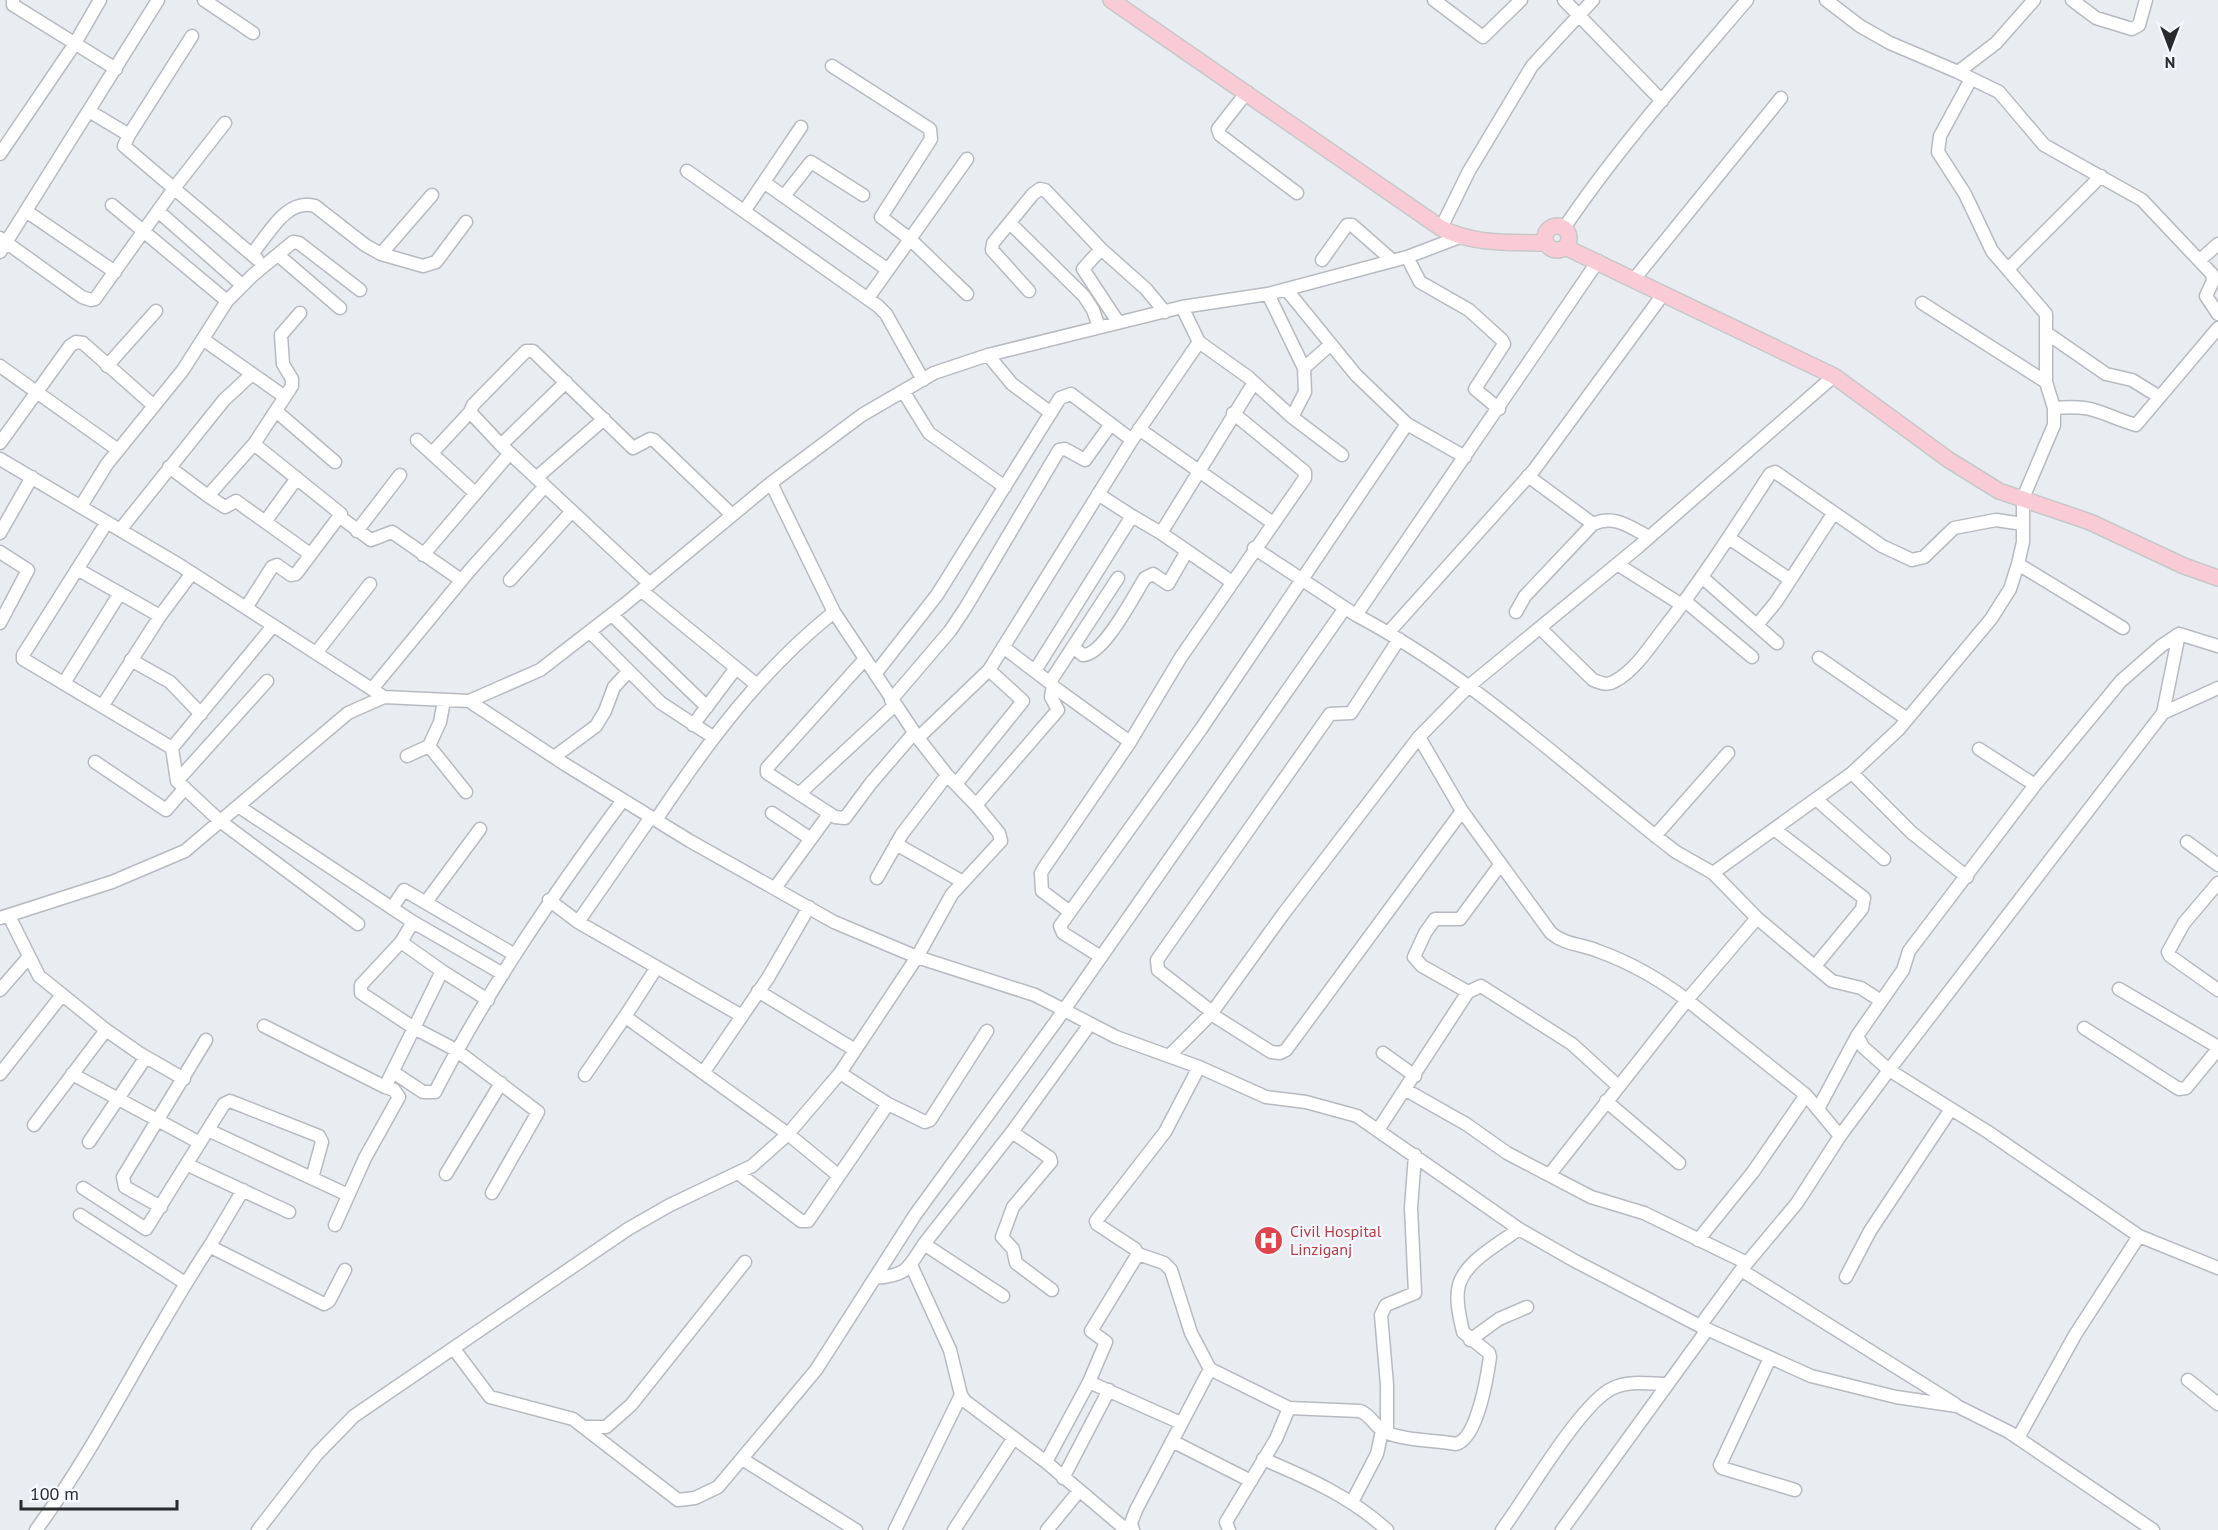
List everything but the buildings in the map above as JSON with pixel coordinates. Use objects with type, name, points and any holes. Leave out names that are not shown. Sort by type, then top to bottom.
[{"type":"main road","points":[[1111,0],[1441,228],[1460,237],[1546,243]]},
{"type":"main road","points":[[1565,247],[1569,237],[1564,228],[1556,226],[1549,229],[1545,236],[1546,243],[1552,249],[1565,247],[1598,261],[1834,376],[1975,478],[1999,490],[2090,522],[2184,566],[2217,576]]},
{"type":"street","points":[[13,0],[13,5],[116,69]]},
{"type":"street","points":[[0,154],[74,45],[100,0]]},
{"type":"street","points":[[158,0],[26,211],[2,245],[91,300],[95,299],[175,187],[225,123]]},
{"type":"street","points":[[204,0],[253,33]]},
{"type":"street","points":[[1442,2],[1480,37],[1485,37],[1521,0]]},
{"type":"street","points":[[1564,0],[1662,101]]},
{"type":"street","points":[[1441,228],[1469,171],[1532,66],[1593,0]]},
{"type":"street","points":[[1564,228],[1583,199],[1747,0]]},
{"type":"street","points":[[1826,0],[1860,26],[1890,43],[1999,92],[2044,145],[2142,200],[2212,274],[2213,282],[2206,296],[2218,314]]},
{"type":"street","points":[[1958,72],[1996,43],[2034,0]]},
{"type":"street","points":[[2072,0],[2096,18],[2132,29],[2139,25],[2146,0]]},
{"type":"street","points":[[192,36],[124,146],[265,265]]},
{"type":"street","points":[[831,66],[930,129],[931,139],[881,216],[882,220],[910,239],[967,294]]},
{"type":"street","points":[[1713,873],[1852,773],[1907,719],[1991,619],[2010,589],[2023,542],[2023,498],[2054,425],[2054,408],[2046,382],[2048,334],[2046,314],[1992,251],[1965,194],[1938,152],[1940,136],[1971,79]]},
{"type":"street","points":[[1247,92],[1218,129],[1220,135],[1298,194]]},
{"type":"street","points":[[1635,278],[1781,98]]},
{"type":"street","points":[[89,111],[129,135]]},
{"type":"street","points":[[745,210],[801,127]]},
{"type":"street","points":[[868,298],[967,159]]},
{"type":"street","points":[[784,196],[812,162],[863,195]]},
{"type":"street","points":[[687,171],[868,298],[886,314],[923,380]]},
{"type":"street","points":[[2008,269],[2101,176]]},
{"type":"street","points":[[765,183],[888,270]]},
{"type":"street","points":[[1029,291],[992,250],[993,243],[1033,194],[1040,189],[1045,190],[1101,249],[1138,281],[1164,312]]},
{"type":"street","points":[[381,254],[432,195]]},
{"type":"street","points":[[252,254],[287,211],[306,203],[315,206],[365,245],[381,254],[429,266],[435,262],[466,222]]},
{"type":"street","points":[[112,205],[227,301]]},
{"type":"street","points":[[26,211],[115,272]]},
{"type":"street","points":[[158,211],[242,285]]},
{"type":"street","points":[[1010,223],[1084,296],[1094,310],[1099,327]]},
{"type":"street","points":[[1322,260],[1347,225],[1352,225],[1393,261]]},
{"type":"street","points":[[184,1079],[106,1030],[39,976],[4,917],[112,882],[185,851],[348,713],[384,697],[469,701],[540,670],[612,615],[771,483],[862,416],[923,380],[988,355],[1182,307],[1268,294],[1407,257],[1460,237]]},
{"type":"street","points":[[81,506],[118,450],[204,340],[227,301],[242,285],[293,242],[299,243],[360,290]]},
{"type":"street","points":[[2200,260],[2218,244]]},
{"type":"street","points":[[1101,249],[1083,269],[1118,322]]},
{"type":"street","points":[[278,255],[340,308]]},
{"type":"street","points":[[1407,257],[1420,282],[1469,310],[1502,340],[1504,344],[1501,353],[1475,389],[1499,409]]},
{"type":"street","points":[[454,1349],[490,1397],[573,1419],[678,1500],[695,1498],[718,1487],[816,1370],[915,1215],[1351,611],[1466,457],[1598,261]]},
{"type":"street","points":[[1286,289],[1330,345],[1407,424],[1466,457]]},
{"type":"street","points":[[1462,811],[1286,1050],[1280,1053],[1271,1052],[1212,1013],[1158,970],[1157,960],[1330,714],[1351,713],[1394,635],[1528,476],[1664,293]]},
{"type":"street","points":[[1268,294],[1304,368],[1305,392],[1292,417]]},
{"type":"street","points":[[1922,303],[2046,382]]},
{"type":"street","points":[[1182,307],[1199,342],[1342,455]]},
{"type":"street","points":[[107,366],[156,311]]},
{"type":"street","points":[[208,496],[254,444],[293,383],[282,364],[281,335],[300,313]]},
{"type":"street","points":[[2054,408],[2079,406],[2096,408],[2136,425],[2158,396],[2218,328]]},
{"type":"street","points":[[2048,334],[2106,374],[2132,380],[2158,396]]},
{"type":"street","points":[[204,340],[285,397]]},
{"type":"street","points":[[0,443],[35,390],[70,346],[76,342],[83,343],[154,406]]},
{"type":"street","points":[[865,659],[767,768],[767,773],[838,819],[845,818],[870,783],[916,735],[989,670],[1098,494],[1199,342]]},
{"type":"street","points":[[1304,368],[1330,345]]},
{"type":"street","points":[[432,453],[470,412],[473,405],[531,350],[633,448],[650,439],[654,440],[732,515]]},
{"type":"street","points":[[988,355],[1012,384],[1051,413]]},
{"type":"street","points":[[0,366],[118,450]]},
{"type":"street","points":[[120,530],[236,387],[251,375]]},
{"type":"street","points":[[1169,1056],[1212,1013],[1284,913],[1419,737],[1469,686],[1649,537],[1834,376]]},
{"type":"street","points":[[423,555],[476,493],[506,449],[566,382]]},
{"type":"street","points":[[1161,533],[1253,384]]},
{"type":"street","points":[[903,392],[929,433],[1005,488]]},
{"type":"street","points":[[875,674],[937,595],[1060,398],[1071,394],[1111,424],[1136,435],[1198,471],[1273,523]]},
{"type":"street","points":[[276,411],[335,462]]},
{"type":"street","points":[[470,412],[646,587],[757,685]]},
{"type":"street","points":[[1070,912],[1044,894],[1041,873],[1130,742],[1180,657],[1305,478],[1305,472],[1233,413]]},
{"type":"street","points":[[372,689],[541,482],[604,419]]},
{"type":"street","points":[[799,794],[893,703],[950,631],[1059,450],[1065,449],[1081,460],[1088,458],[1111,424]]},
{"type":"street","points":[[1101,957],[1060,931],[1060,926],[1201,729],[1407,424]]},
{"type":"street","points":[[417,440],[476,493]]},
{"type":"street","points":[[246,608],[272,567],[277,566],[292,576],[340,517],[340,510],[254,444]]},
{"type":"street","points":[[0,459],[192,573],[384,697]]},
{"type":"street","points":[[169,467],[226,507],[236,501],[310,554]]},
{"type":"street","points":[[1540,628],[1593,680],[1604,685],[1613,683],[1626,673],[1684,603],[1703,578],[1770,474],[1775,472],[1882,546],[1912,560],[1924,557],[1954,528],[1996,520],[2023,524]]},
{"type":"street","points":[[357,531],[400,475]]},
{"type":"street","points":[[1528,476],[1593,524]]},
{"type":"street","points":[[0,533],[32,477]]},
{"type":"street","points":[[265,522],[297,478]]},
{"type":"street","points":[[258,1530],[317,1455],[354,1416],[628,1229],[670,1204],[738,1173],[765,1155],[788,1134],[840,1073],[917,957],[936,919],[963,882],[1001,841],[999,833],[916,735],[834,612],[771,483]]},
{"type":"street","points":[[1098,494],[1161,533],[1232,582]]},
{"type":"street","points":[[510,580],[572,512]]},
{"type":"street","points":[[1757,625],[1776,602],[1833,514]]},
{"type":"street","points":[[1036,669],[1132,516]]},
{"type":"street","points":[[340,517],[357,531],[374,540],[392,532],[461,580]]},
{"type":"street","points":[[1516,612],[1525,596],[1593,524],[1602,519],[1614,519],[1649,537]]},
{"type":"street","points":[[106,522],[23,655],[30,664],[104,705],[172,748],[181,785],[220,821],[358,924]]},
{"type":"street","points":[[1729,538],[1789,579]]},
{"type":"street","points":[[1254,548],[1351,611],[1394,635],[1469,686],[1655,836],[1679,854],[1713,873],[1757,918],[1832,981],[1861,988],[1881,1001]]},
{"type":"street","points":[[1074,648],[1083,655],[1092,654],[1108,637],[1145,578],[1153,574],[1168,584],[1187,551]]},
{"type":"street","points":[[0,552],[27,570],[0,623]]},
{"type":"street","points":[[1617,564],[1684,603],[1752,657]]},
{"type":"street","points":[[2018,564],[2123,628]]},
{"type":"street","points":[[77,568],[160,616]]},
{"type":"street","points":[[104,705],[160,616],[192,573]]},
{"type":"street","points":[[976,805],[1057,713],[1058,708],[1051,697],[1052,685],[1118,578]]},
{"type":"street","points":[[1703,578],[1777,643]]},
{"type":"street","points":[[316,653],[370,584]]},
{"type":"street","points":[[64,683],[120,593]]},
{"type":"street","points":[[578,922],[713,736],[800,640],[834,612]]},
{"type":"street","points":[[612,615],[707,707]]},
{"type":"street","points":[[172,748],[273,626]]},
{"type":"street","points":[[590,632],[661,703],[713,736]]},
{"type":"street","points":[[1818,1109],[1857,1036],[1904,970],[1909,951],[1936,912],[1967,877],[2035,785],[2121,681],[2160,646],[2179,634],[2218,646]]},
{"type":"street","points":[[1562,1530],[1668,1384],[1744,1266],[1797,1203],[1840,1136],[1889,1070],[2163,713],[2179,634]]},
{"type":"street","points":[[1003,647],[1036,669],[1052,685],[1130,742]]},
{"type":"street","points":[[1819,658],[1907,719]]},
{"type":"street","points":[[131,660],[170,682],[201,714]]},
{"type":"street","points":[[693,725],[736,668]]},
{"type":"street","points":[[956,784],[1023,702],[989,670]]},
{"type":"street","points":[[554,757],[596,726],[606,711],[614,687],[629,671]]},
{"type":"street","points":[[94,762],[166,810],[181,785],[267,681]]},
{"type":"street","points":[[2163,713],[2218,688]]},
{"type":"street","points":[[407,756],[429,746],[437,733],[444,701]]},
{"type":"street","points":[[469,701],[654,819],[834,922],[917,957],[1035,995],[1116,1037],[1199,1067],[1266,1098],[1306,1102],[1357,1116],[1519,1229],[1703,1328],[1811,1376],[1896,1397],[1961,1408]]},
{"type":"street","points":[[1419,737],[1462,811],[1500,865],[1557,938],[1597,950],[1652,974],[1806,1095],[1840,1136]]},
{"type":"street","points":[[429,746],[466,792]]},
{"type":"street","points":[[1979,750],[2035,785]]},
{"type":"street","points":[[1655,836],[1728,753]]},
{"type":"street","points":[[1852,773],[1912,833],[1967,877]]},
{"type":"street","points":[[878,878],[896,844],[947,774]]},
{"type":"street","points":[[1816,799],[1884,859]]},
{"type":"street","points":[[393,1072],[423,1092],[435,1092],[456,1050],[549,900],[623,800]]},
{"type":"street","points":[[238,806],[414,922],[504,974]]},
{"type":"street","points":[[772,813],[811,839]]},
{"type":"street","points":[[775,888],[829,813]]},
{"type":"street","points":[[426,902],[480,829]]},
{"type":"street","points":[[1774,829],[1864,898],[1862,909],[1815,966]]},
{"type":"street","points":[[2187,842],[2218,865]]},
{"type":"street","points":[[896,844],[963,882]]},
{"type":"street","points":[[1468,992],[1422,966],[1414,957],[1425,933],[1435,919],[1460,919],[1500,865]]},
{"type":"street","points":[[2218,883],[2184,923],[2168,952],[2170,956],[2218,990]]},
{"type":"street","points":[[392,908],[404,890],[515,955]]},
{"type":"street","points":[[549,900],[578,922],[742,1016]]},
{"type":"street","points":[[703,1073],[759,992],[808,908]]},
{"type":"street","points":[[1551,1174],[1618,1086],[1757,918]]},
{"type":"street","points":[[414,922],[401,942],[361,985],[360,990],[414,1028],[456,1050],[538,1112],[492,1193]]},
{"type":"street","points":[[401,942],[488,1000]]},
{"type":"street","points":[[0,990],[28,958]]},
{"type":"street","points":[[585,1075],[657,967]]},
{"type":"street","points":[[385,1087],[442,971]]},
{"type":"street","points":[[1378,1130],[1468,992],[1484,987],[1572,1044],[1618,1086]]},
{"type":"street","points":[[2084,1028],[2180,1089],[2186,1088],[2218,1048],[2119,988]]},
{"type":"street","points":[[759,992],[855,1050]]},
{"type":"street","points":[[0,1074],[62,995]]},
{"type":"street","points":[[626,1015],[627,1018],[788,1134],[839,1176]]},
{"type":"street","points":[[875,1278],[899,1275],[910,1265],[1012,1132],[1090,1024]]},
{"type":"street","points":[[264,1026],[394,1090],[399,1097],[365,1158],[335,1225]]},
{"type":"street","points":[[34,1125],[106,1030]]},
{"type":"street","points":[[840,1073],[921,1122],[930,1120],[987,1031]]},
{"type":"street","points":[[161,1207],[125,1187],[123,1181],[206,1040]]},
{"type":"street","points":[[1860,1041],[1863,1047],[1889,1070],[1951,1108],[2139,1236],[2218,1268]]},
{"type":"street","points":[[1383,1053],[1415,1076]]},
{"type":"street","points":[[89,1142],[146,1057]]},
{"type":"street","points":[[1199,1067],[1165,1132],[1096,1221],[1097,1224],[1135,1249],[1138,1254],[1168,1265],[1191,1333],[1210,1369],[1288,1408],[1360,1411],[1369,1415],[1384,1431],[1456,1444],[1468,1437],[1486,1380],[1490,1358],[1489,1353],[1470,1340],[1463,1332],[1457,1304],[1460,1282],[1473,1263],[1519,1229]]},
{"type":"street","points":[[72,1074],[200,1143]]},
{"type":"street","points":[[446,1174],[501,1083]]},
{"type":"street","points":[[1406,1090],[1466,1124],[1500,1149],[1591,1197],[1644,1213],[1744,1266],[1961,1408],[2018,1438],[2153,1530]]},
{"type":"street","points":[[1698,1240],[1753,1172],[1806,1095]]},
{"type":"street","points":[[1606,1101],[1678,1163]]},
{"type":"street","points":[[83,1188],[143,1229],[149,1227],[224,1104],[234,1102],[320,1136],[322,1142],[312,1178]]},
{"type":"street","points":[[738,1173],[805,1222],[812,1218],[888,1104]]},
{"type":"street","points":[[1846,1277],[1870,1232],[1951,1108]]},
{"type":"street","points":[[208,1130],[348,1194]]},
{"type":"street","points":[[1012,1132],[1050,1158],[1051,1162],[1013,1207],[1002,1237],[1012,1249],[1016,1263],[1052,1290]]},
{"type":"street","points":[[1352,1502],[1377,1454],[1384,1431],[1387,1385],[1381,1315],[1386,1305],[1415,1293],[1411,1209],[1415,1155]]},
{"type":"street","points":[[188,1165],[290,1212]]},
{"type":"street","points":[[36,1530],[83,1462],[185,1283],[243,1190]]},
{"type":"street","points":[[80,1215],[185,1283]]},
{"type":"street","points":[[2018,1438],[2075,1335],[2139,1236]]},
{"type":"street","points":[[211,1244],[215,1249],[324,1304],[329,1301],[345,1270]]},
{"type":"street","points":[[924,1244],[1003,1296]]},
{"type":"street","points":[[1046,1462],[1089,1382],[1106,1342],[1091,1331],[1138,1254]]},
{"type":"street","points":[[585,1427],[606,1427],[631,1406],[745,1262]]},
{"type":"street","points":[[910,1265],[950,1350],[961,1395],[1128,1529],[1210,1369]]},
{"type":"street","points":[[1470,1340],[1499,1319],[1527,1307]]},
{"type":"street","points":[[1770,1358],[1720,1465],[1722,1468],[1795,1490]]},
{"type":"street","points":[[2188,1380],[2218,1404]]},
{"type":"street","points":[[1089,1382],[1181,1423]]},
{"type":"street","points":[[1502,1530],[1576,1423],[1600,1395],[1630,1383],[1668,1384]]},
{"type":"street","points":[[1063,1478],[1108,1390]]},
{"type":"street","points":[[894,1530],[961,1395]]},
{"type":"street","points":[[1229,1530],[1226,1522],[1279,1432],[1288,1408]]},
{"type":"street","points":[[954,1530],[1013,1439]]},
{"type":"street","points":[[1172,1441],[1251,1481]]},
{"type":"street","points":[[742,1459],[856,1530]]},
{"type":"street","points":[[1263,1460],[1304,1477],[1352,1502],[1387,1530]]},
{"type":"street","points":[[1047,1530],[1078,1491]]},
{"type":"place","name":"Civil Hospital Linziganj","points":[[1269,1240]]}]
